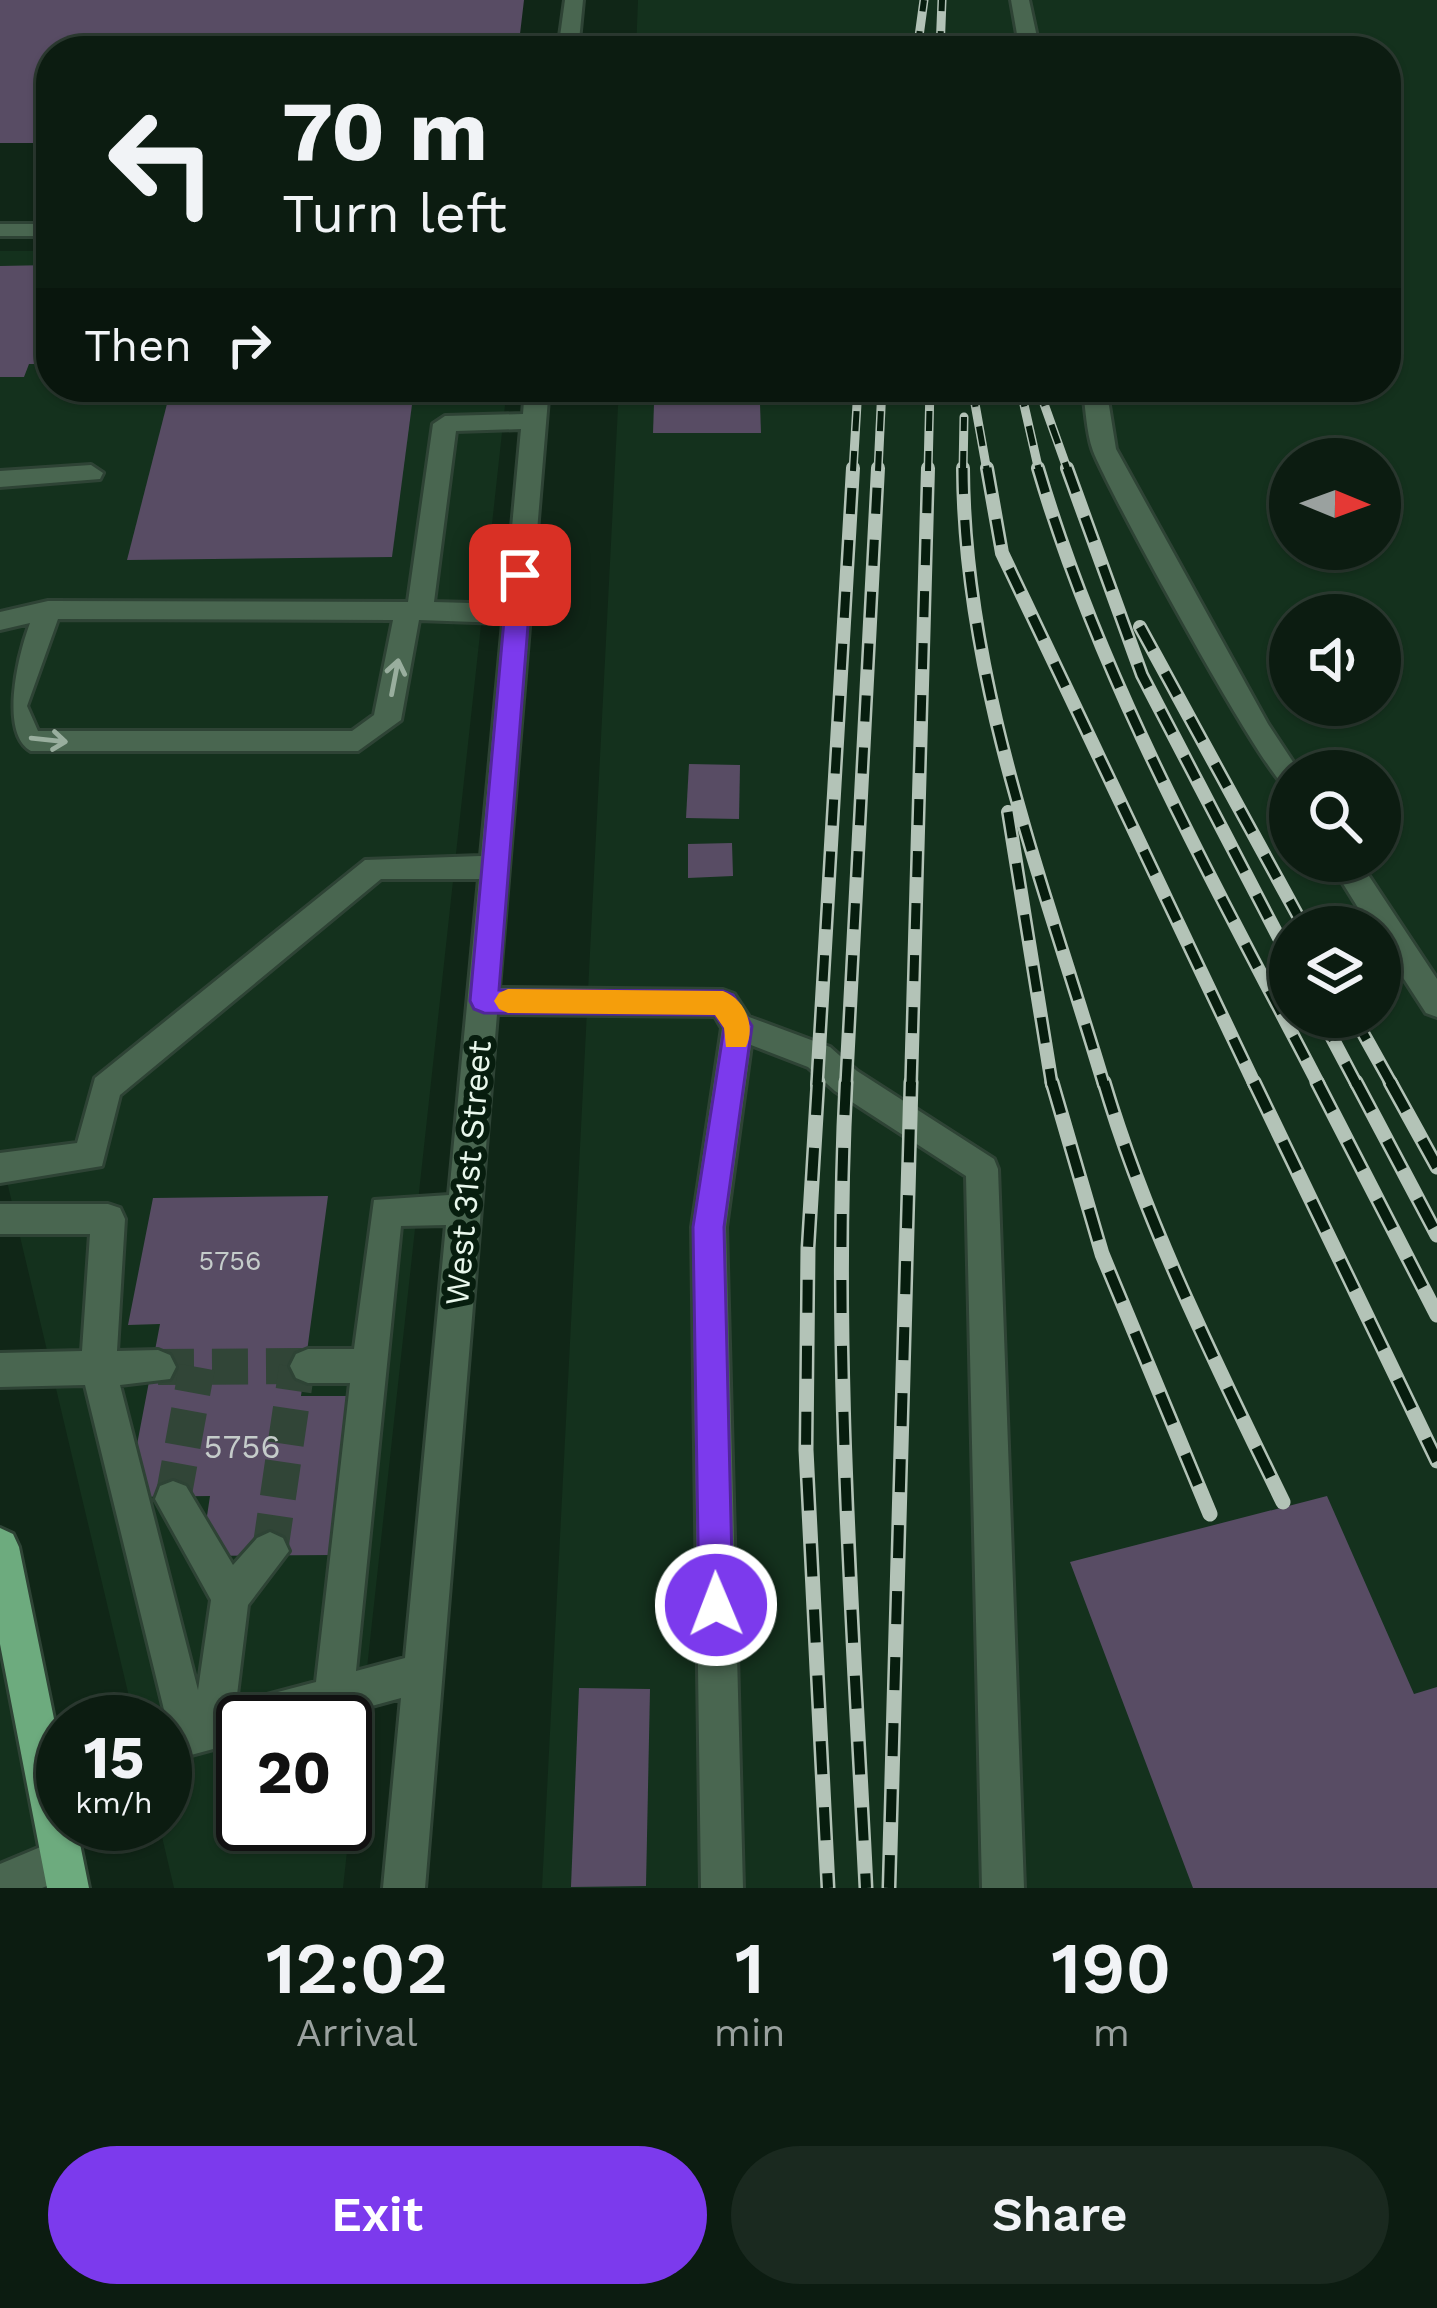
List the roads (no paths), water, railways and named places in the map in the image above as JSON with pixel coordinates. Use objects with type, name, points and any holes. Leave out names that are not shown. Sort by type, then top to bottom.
[{"type":"main road","points":[[0,1546],[36,1697]]},
{"type":"street","points":[[570,36],[574,0]]},
{"type":"street","points":[[1020,0],[1027,36]]},
{"type":"street","points":[[0,230],[36,230]]},
{"type":"street","name":"West 31st Street","points":[[404,1888],[535,402]]},
{"type":"street","points":[[1096,402],[1104,449],[1270,750]]},
{"type":"street","points":[[48,610],[14,706],[18,725],[31,741],[358,741],[387,721],[414,611],[445,424],[534,421]]},
{"type":"street","points":[[0,479],[91,473]]},
{"type":"street","points":[[0,621],[48,610],[516,614]]},
{"type":"street","points":[[0,1168],[89,1156],[106,1088],[375,868],[494,867]]},
{"type":"street","points":[[1357,882],[1437,1004]]},
{"type":"street","points":[[484,1001],[723,1003],[738,1026],[819,1057],[846,1081],[982,1169],[1003,1888]]},
{"type":"street","points":[[722,1888],[709,1227],[738,1026]]},
{"type":"street","points":[[334,1695],[386,1211],[464,1210]]},
{"type":"street","points":[[0,1219],[108,1219],[98,1368],[179,1695]]},
{"type":"street","points":[[308,1366],[370,1366]]},
{"type":"street","points":[[0,1370],[158,1367]]},
{"type":"street","points":[[173,1498],[230,1597]]},
{"type":"street","points":[[192,1725],[230,1597],[269,1551]]},
{"type":"street","points":[[338,1695],[423,1673]]},
{"type":"street","points":[[0,1886],[65,1874]]},
{"type":"tunnel","points":[[158,1367],[308,1366]]},
{"type":"tunnel","points":[[173,1499],[197,1367]]},
{"type":"tunnel","points":[[270,1551],[297,1367]]},
{"type":"railway","points":[[919,36],[924,0]]},
{"type":"railway","points":[[941,36],[942,0]]},
{"type":"railway","points":[[853,471],[857,402]]},
{"type":"railway","points":[[878,471],[881,402]]},
{"type":"railway","points":[[928,471],[930,402]]},
{"type":"railway","points":[[975,402],[987,471]]},
{"type":"railway","points":[[1023,402],[1039,471]]},
{"type":"railway","points":[[1043,402],[1068,471]]},
{"type":"railway","points":[[963,469],[964,417]]},
{"type":"railway","points":[[817,1085],[853,468]]},
{"type":"railway","points":[[846,1085],[878,468]]},
{"type":"railway","points":[[911,1085],[928,468]]},
{"type":"railway","points":[[987,468],[1002,553],[1255,1085]]},
{"type":"railway","points":[[1038,468],[1064,549],[1128,706],[1201,859],[1319,1085]]},
{"type":"railway","points":[[1067,468],[1142,675],[1269,919]]},
{"type":"railway","points":[[963,469],[967,547],[992,704],[1033,857],[1104,1085]]},
{"type":"railway","points":[[1140,627],[1293,906]]},
{"type":"railway","points":[[1008,812],[1052,1085]]},
{"type":"railway","points":[[1332,1038],[1357,1085]]},
{"type":"railway","points":[[1366,1038],[1392,1085]]},
{"type":"railway","points":[[818,1082],[808,1248],[806,1450],[828,1888]]},
{"type":"railway","points":[[846,1082],[843,1385],[866,1888]]},
{"type":"railway","points":[[889,1888],[911,1082]]},
{"type":"railway","points":[[1052,1082],[1102,1254],[1210,1514]]},
{"type":"railway","points":[[1104,1082],[1162,1243],[1283,1502]]},
{"type":"railway","points":[[1254,1082],[1437,1461]]},
{"type":"railway","points":[[1317,1082],[1437,1315]]},
{"type":"railway","points":[[1356,1082],[1437,1235]]},
{"type":"railway","points":[[1390,1082],[1437,1167]]}]
